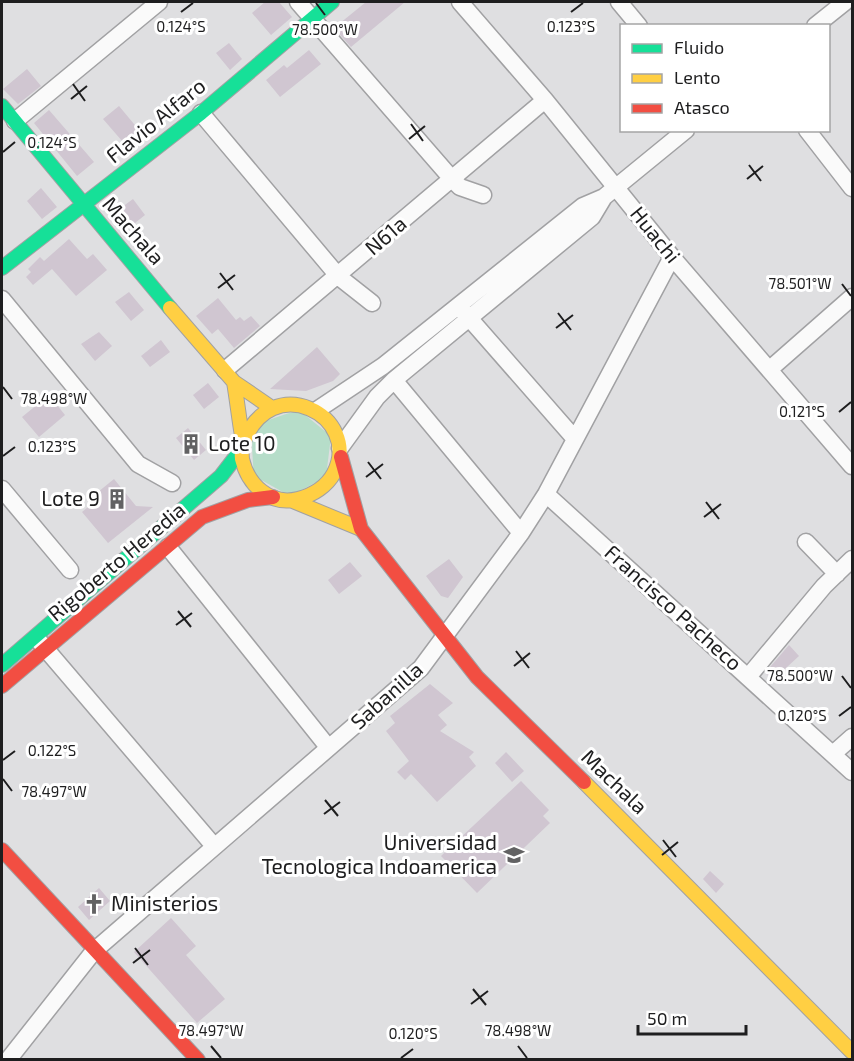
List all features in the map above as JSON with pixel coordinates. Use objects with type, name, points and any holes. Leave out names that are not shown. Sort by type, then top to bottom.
[{"type":"main road","name":"Flavio Alfaro","points":[[2,268],[201,113],[332,2]]},
{"type":"main road","name":"Machala","points":[[2,106],[83,206],[230,376],[272,408]]},
{"type":"main road","points":[[230,376],[242,447]]},
{"type":"main road","points":[[272,408],[295,404],[317,410],[328,420],[336,433],[340,452],[333,477],[309,498],[293,501]]},
{"type":"main road","name":"Rigoberto Heredia","points":[[2,665],[221,476],[242,447],[249,429],[259,416],[272,408]]},
{"type":"main road","name":"Rigoberto Heredia","points":[[242,447],[246,470],[252,482],[273,497]]},
{"type":"main road","name":"Machala","points":[[340,452],[361,529],[477,677],[646,843],[852,1052]]},
{"type":"main road","name":"Rigoberto Heredia","points":[[2,686],[212,511],[248,500],[273,497],[293,501]]},
{"type":"main road","name":"Machala","points":[[293,501],[361,529]]},
{"type":"main road","points":[[2,850],[94,951],[198,1059]]},
{"type":"street","points":[[15,121],[159,2]]},
{"type":"street","points":[[298,2],[452,179],[460,187],[483,195]]},
{"type":"street","name":"Huachi","points":[[460,2],[545,100],[610,193],[672,257],[852,466]]},
{"type":"street","points":[[619,2],[637,24]]},
{"type":"street","points":[[817,24],[844,2]]},
{"type":"street","name":"N61a","points":[[230,376],[339,277],[545,100]]},
{"type":"street","points":[[201,113],[339,277],[372,303]]},
{"type":"street","points":[[317,410],[464,312],[592,217],[610,193],[684,132]]},
{"type":"street","points":[[809,132],[852,188]]},
{"type":"street","name":"Sabanilla","points":[[8,1059],[94,951],[421,668],[521,533],[546,494],[672,257]]},
{"type":"street","points":[[770,369],[852,297]]},
{"type":"street","points":[[2,299],[138,464],[172,483]]},
{"type":"street","points":[[340,452],[376,396],[464,312]]},
{"type":"street","points":[[464,312],[575,439]]},
{"type":"street","points":[[394,380],[521,533]]},
{"type":"street","points":[[2,489],[70,570]]},
{"type":"street","name":"Francisco Pacheco","points":[[546,494],[834,753],[852,772]]},
{"type":"street","points":[[806,542],[837,573]]},
{"type":"street","points":[[168,547],[328,747]]},
{"type":"street","points":[[748,677],[837,573],[852,559]]},
{"type":"street","points":[[35,636],[214,846]]},
{"type":"street","points":[[834,753],[852,737]]},
{"type":"green space","points":[[299,410],[331,436],[326,477],[290,496],[254,476],[253,436],[261,424]]},
{"type":"building","points":[[265,2],[279,2],[292,17],[271,35],[252,13]]},
{"type":"building","points":[[366,2],[405,2],[351,47],[334,28]]},
{"type":"building","points":[[229,43],[242,59],[230,70],[216,53]]},
{"type":"building","points":[[309,50],[321,64],[280,97],[266,80],[284,65],[287,68]]},
{"type":"building","points":[[27,69],[41,86],[18,104],[3,89]]},
{"type":"building","points":[[119,106],[144,136],[129,149],[103,119]]},
{"type":"building","points":[[49,110],[94,162],[77,176],[34,123]]},
{"type":"building","points":[[41,188],[57,207],[42,219],[27,201]]},
{"type":"building","points":[[133,199],[145,215],[130,227],[118,210]]},
{"type":"building","points":[[69,239],[87,259],[93,254],[107,270],[76,296],[52,269],[33,285],[26,277],[31,272],[28,269],[40,257],[44,261]]},
{"type":"building","points":[[129,292],[144,310],[131,321],[115,302]]},
{"type":"building","points":[[218,298],[236,320],[240,317],[244,321],[251,316],[260,326],[234,348],[218,329],[212,334],[196,316]]},
{"type":"building","points":[[99,332],[112,346],[95,361],[81,344]]},
{"type":"building","points":[[161,340],[170,352],[150,367],[141,356]]},
{"type":"building","points":[[317,347],[340,374],[333,381],[306,391],[270,389]]},
{"type":"building","points":[[208,383],[219,397],[204,409],[193,395]]},
{"type":"building","points":[[49,395],[65,415],[39,437],[22,417]]},
{"type":"building","name":"Lote 10","points":[[188,428],[206,450],[194,460],[176,438]]},
{"type":"building","points":[[114,479],[136,506],[153,507],[108,543],[82,512],[101,496],[98,492]]},
{"type":"building","points":[[449,559],[463,577],[448,598],[441,596],[426,576]]},
{"type":"building","points":[[350,562],[362,576],[339,594],[328,580]]},
{"type":"building","points":[[789,645],[799,656],[773,680],[765,673]]},
{"type":"building","points":[[430,684],[453,703],[438,715],[447,725],[440,731],[474,752],[469,757],[476,766],[437,802],[411,774],[405,780],[397,772],[409,761],[386,731],[395,723],[390,716]]},
{"type":"building","points":[[506,752],[524,771],[512,782],[495,763]]},
{"type":"building","points":[[521,781],[549,810],[543,816],[550,823],[477,893],[441,856]]},
{"type":"building","points":[[710,871],[724,884],[716,893],[703,879]]},
{"type":"building","name":"Ministerios","points":[[99,888],[110,901],[89,920],[78,907]]},
{"type":"building","points":[[171,918],[196,946],[186,955],[225,999],[197,1023],[134,952]]},
{"type":"traffic: fast","points":[[2,268],[201,113],[332,2]]},
{"type":"traffic: fast","points":[[2,106],[170,308]]},
{"type":"traffic: fast","points":[[2,665],[221,476],[241,450]]},
{"type":"traffic: slow","points":[[170,308],[234,382],[272,408]]},
{"type":"traffic: slow","points":[[234,382],[242,436],[242,459],[249,477],[262,491],[278,499],[288,500],[309,495],[331,478],[340,452],[336,434],[325,419],[310,409],[291,405],[273,408],[256,421],[243,444]]},
{"type":"traffic: slow","points":[[293,501],[361,529]]},
{"type":"traffic: slow","points":[[584,782],[852,1052]]},
{"type":"traffic: jam","points":[[341,457],[361,529],[477,677],[584,782]]},
{"type":"traffic: jam","points":[[2,686],[202,517],[248,500],[273,497]]},
{"type":"traffic: jam","points":[[2,850],[198,1060]]},
{"type":"place","name":"Lote 10","points":[[191,444]]},
{"type":"place","name":"Lote 9","points":[[117,499]]},
{"type":"place","name":"Universidad Tecnologica Indoamerica","points":[[514,855]]},
{"type":"place","name":"Ministerios","points":[[94,904]]}]
